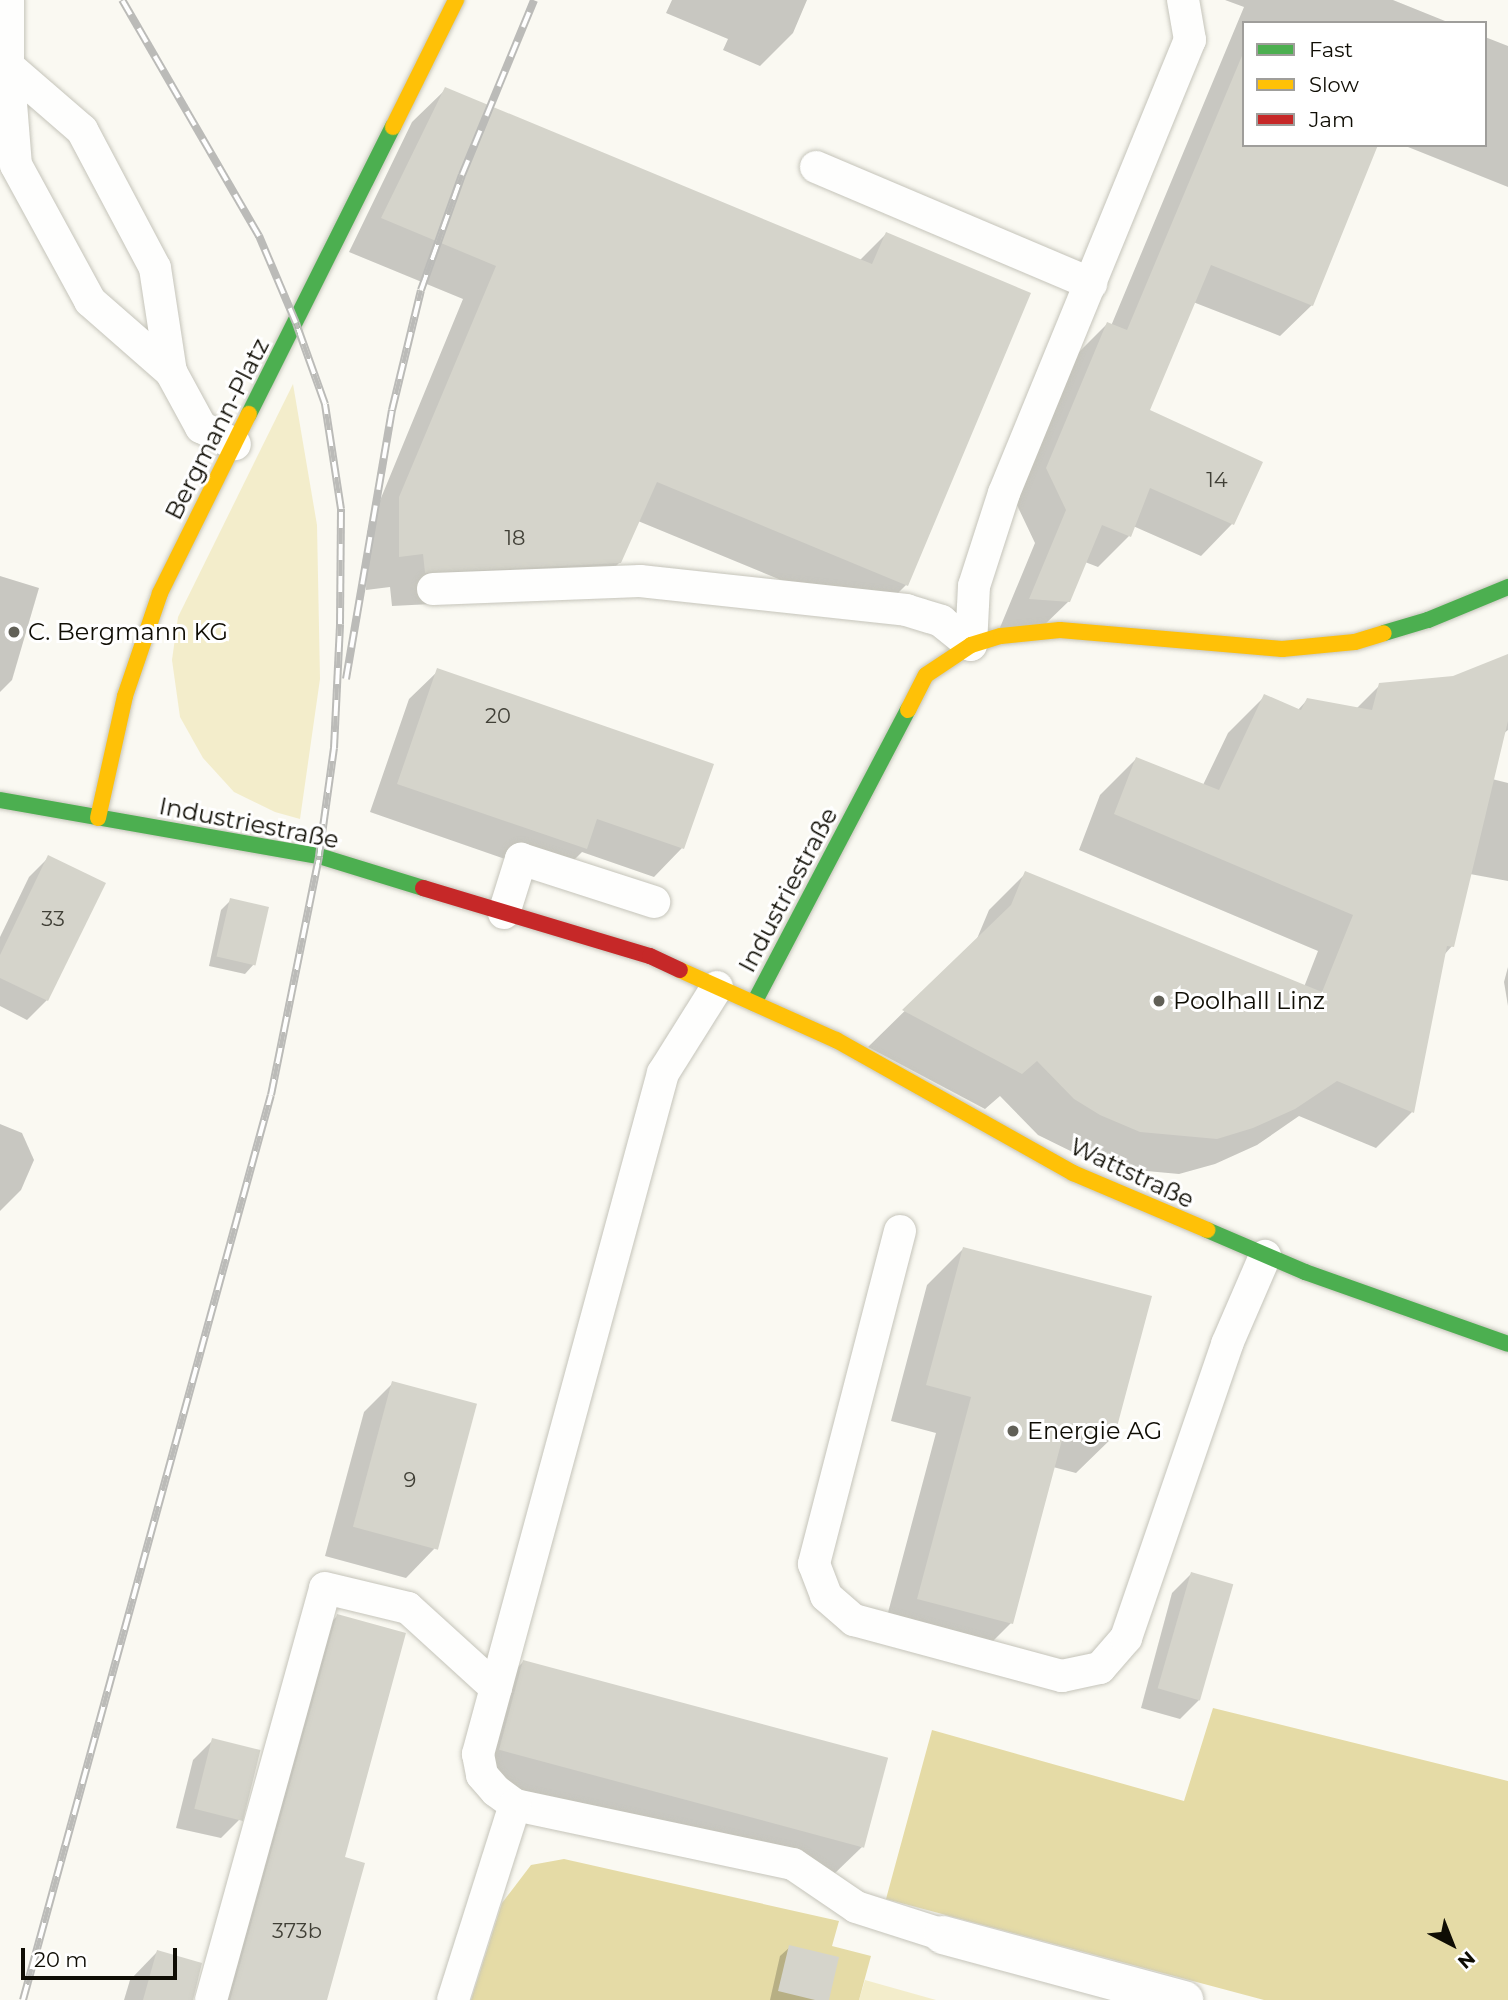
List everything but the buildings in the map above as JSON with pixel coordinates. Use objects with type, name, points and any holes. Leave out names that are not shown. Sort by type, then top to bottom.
[{"type":"street","name":"Bergmann-Platz","points":[[98,818],[125,696],[160,593],[456,0]]},
{"type":"street","name":"Industriestraße","points":[[0,800],[319,856],[650,956],[754,1003],[926,676],[971,645],[1001,636],[1060,631],[1282,649],[1354,642],[1428,620],[1508,587]]},
{"type":"street","name":"Wattstraße","points":[[754,1003],[836,1040],[1073,1172],[1265,1256],[1508,1344]]},
{"type":"street","points":[[943,1935],[1184,2000]]},
{"type":"lane","points":[[8,0],[4,68],[16,165],[90,302],[171,372]]},
{"type":"lane","points":[[971,645],[974,586],[1004,493],[1190,40],[1183,0]]},
{"type":"lane","points":[[4,68],[82,130],[155,268],[171,372],[201,427],[235,443]]},
{"type":"lane","points":[[816,167],[1091,284]]},
{"type":"lane","points":[[433,589],[640,581],[906,610],[941,621],[971,645]]},
{"type":"lane","points":[[504,913],[521,859],[654,902]]},
{"type":"lane","points":[[717,987],[663,1073],[478,1754],[482,1775],[496,1791],[516,1805],[793,1864],[856,1907],[943,1935]]},
{"type":"lane","points":[[901,1231],[814,1564],[826,1595],[854,1620],[1062,1676],[1100,1668],[1126,1638],[1227,1344],[1265,1256]]},
{"type":"lane","points":[[211,2000],[325,1588],[408,1608],[496,1688]]},
{"type":"lane","points":[[453,2000],[516,1805]]},
{"type":"shaded area","points":[[293,384],[317,525],[320,679],[300,819],[275,812],[234,792],[203,758],[180,717],[172,660],[178,617]]},
{"type":"shaded area","points":[[1213,1708],[1508,1781],[1508,2000],[1264,2000],[886,1899],[932,1730],[1184,1801]]},
{"type":"shaded area","points":[[564,1859],[839,1921],[832,1946],[871,1956],[859,2000],[471,2000],[502,1903],[531,1865]]},
{"type":"shaded area","points":[[865,1980],[936,2000],[859,2000]]},
{"type":"railway","points":[[23,2000],[271,1095],[319,856],[334,748],[340,624],[341,509],[325,404],[296,323],[259,236],[122,0]]},
{"type":"railway","points":[[346,679],[392,410],[421,290],[462,175],[534,0]]},
{"type":"traffic: fast","points":[[249,414],[393,127]]},
{"type":"traffic: fast","points":[[1384,633],[1428,620],[1508,587]]},
{"type":"traffic: fast","points":[[754,1003],[908,710]]},
{"type":"traffic: fast","points":[[0,800],[319,856],[423,888]]},
{"type":"traffic: fast","points":[[1207,1230],[1305,1272],[1508,1344]]},
{"type":"traffic: slow","points":[[393,127],[456,0]]},
{"type":"traffic: slow","points":[[98,818],[125,696],[160,593],[249,414]]},
{"type":"traffic: slow","points":[[908,710],[926,675],[971,645],[1001,636],[1060,630],[1282,649],[1355,642],[1384,633]]},
{"type":"traffic: slow","points":[[680,970],[836,1040],[1073,1173],[1207,1230]]},
{"type":"traffic: jam","points":[[423,888],[650,956],[680,970]]},
{"type":"place","name":"C. Bergmann KG","points":[[14,632]]},
{"type":"place","name":"Poolhall Linz","points":[[1159,1001]]},
{"type":"place","name":"Energie AG","points":[[1013,1431]]}]
